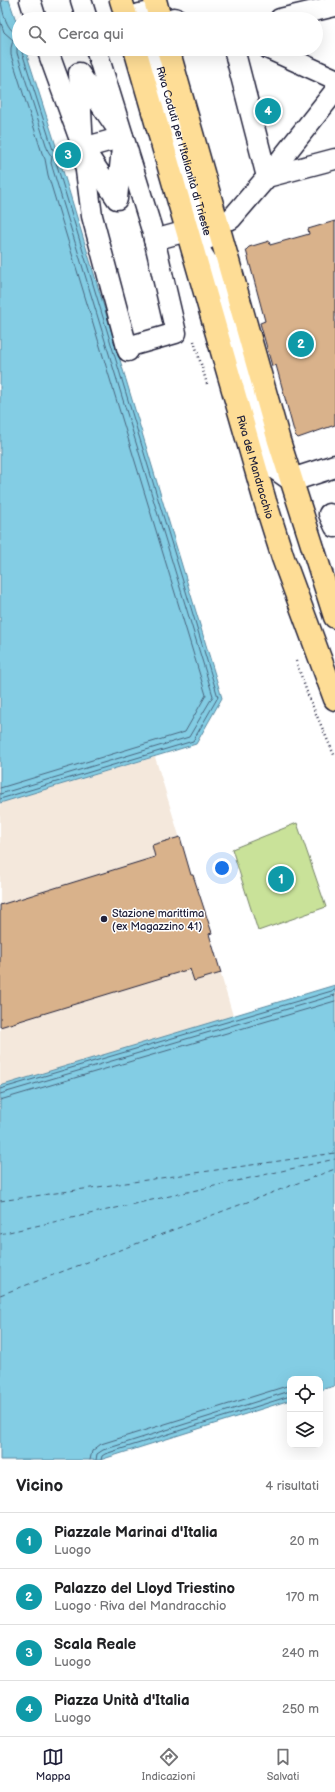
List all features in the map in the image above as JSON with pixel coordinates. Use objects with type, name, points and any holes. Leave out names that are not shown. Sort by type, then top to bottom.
[{"type":"main road","points":[[121,0],[125,12]]},
{"type":"main road","points":[[155,0],[164,12]]},
{"type":"main road","name":"Riva Caduti per l'Italianità di Trieste","points":[[137,56],[181,232]]},
{"type":"main road","name":"Riva Caduti per l'Italianità di Trieste","points":[[170,56],[224,221]]},
{"type":"main road","points":[[224,221],[276,434],[335,617]]},
{"type":"main road","points":[[181,232],[209,267],[222,300],[267,455],[275,468],[292,480]]},
{"type":"main road","name":"Riva del Mandracchio","points":[[181,232],[283,558],[335,699]]},
{"type":"main road","points":[[292,480],[335,466]]},
{"type":"street","points":[[30,0],[34,12]]},
{"type":"street","points":[[81,0],[85,12]]},
{"type":"street","points":[[310,12],[335,6]]},
{"type":"street","points":[[50,56],[83,148],[117,198],[123,137],[79,73],[83,148],[92,216],[128,349],[176,333],[154,240],[123,137],[98,56]]},
{"type":"street","name":"Riva Caduti per l'Italianità di Trieste","points":[[148,56],[199,234],[203,241],[209,238],[157,56]]},
{"type":"street","points":[[236,56],[267,177]]},
{"type":"street","points":[[284,56],[335,79]]},
{"type":"street","points":[[224,221],[267,177],[335,91]]},
{"type":"street","points":[[83,148],[123,137]]},
{"type":"street","points":[[267,177],[335,159]]},
{"type":"street","points":[[154,240],[181,232]]},
{"type":"shaded area","points":[[155,757],[191,875],[193,875],[212,933],[209,934],[233,1016],[0,1086],[0,803]]},
{"type":"green space","points":[[297,823],[326,907],[258,931],[232,849]]},
{"type":"water","points":[[0,0],[9,0],[13,12],[12,56],[27,56],[57,149],[61,148],[64,160],[60,161],[222,698],[196,744],[0,803]]},
{"type":"water","points":[[335,985],[335,1386],[323,1389],[323,1376],[287,1376],[287,1401],[100,1460],[0,1460],[0,1086]]},
{"type":"building","points":[[335,221],[335,425],[298,438],[295,435],[276,365],[272,366],[260,323],[265,321],[246,250],[249,247],[269,241],[270,245],[309,234],[308,229]]},
{"type":"building","name":"Stazione marittima (ex Magazzino 41)","points":[[180,837],[191,875],[193,875],[212,933],[209,934],[221,973],[194,981],[190,969],[0,1027],[0,905],[155,857],[152,845]]},
{"type":"ferry route","points":[[0,1201],[335,1153]]},
{"type":"ferry route","points":[[0,1234],[335,1159]]},
{"type":"ferry route","points":[[0,1295],[335,1169]]},
{"type":"place","name":"Piazza Unità d'Italia","points":[[268,111]]},
{"type":"place","name":"Scala Reale","points":[[68,155]]},
{"type":"place","name":"Palazzo del Lloyd Triestino","points":[[301,344]]},
{"type":"place","name":"Piazzale Marinai d'Italia","points":[[281,879]]},
{"type":"place","name":"Stazione marittima (ex Magazzino 41)","points":[[104,919]]}]
